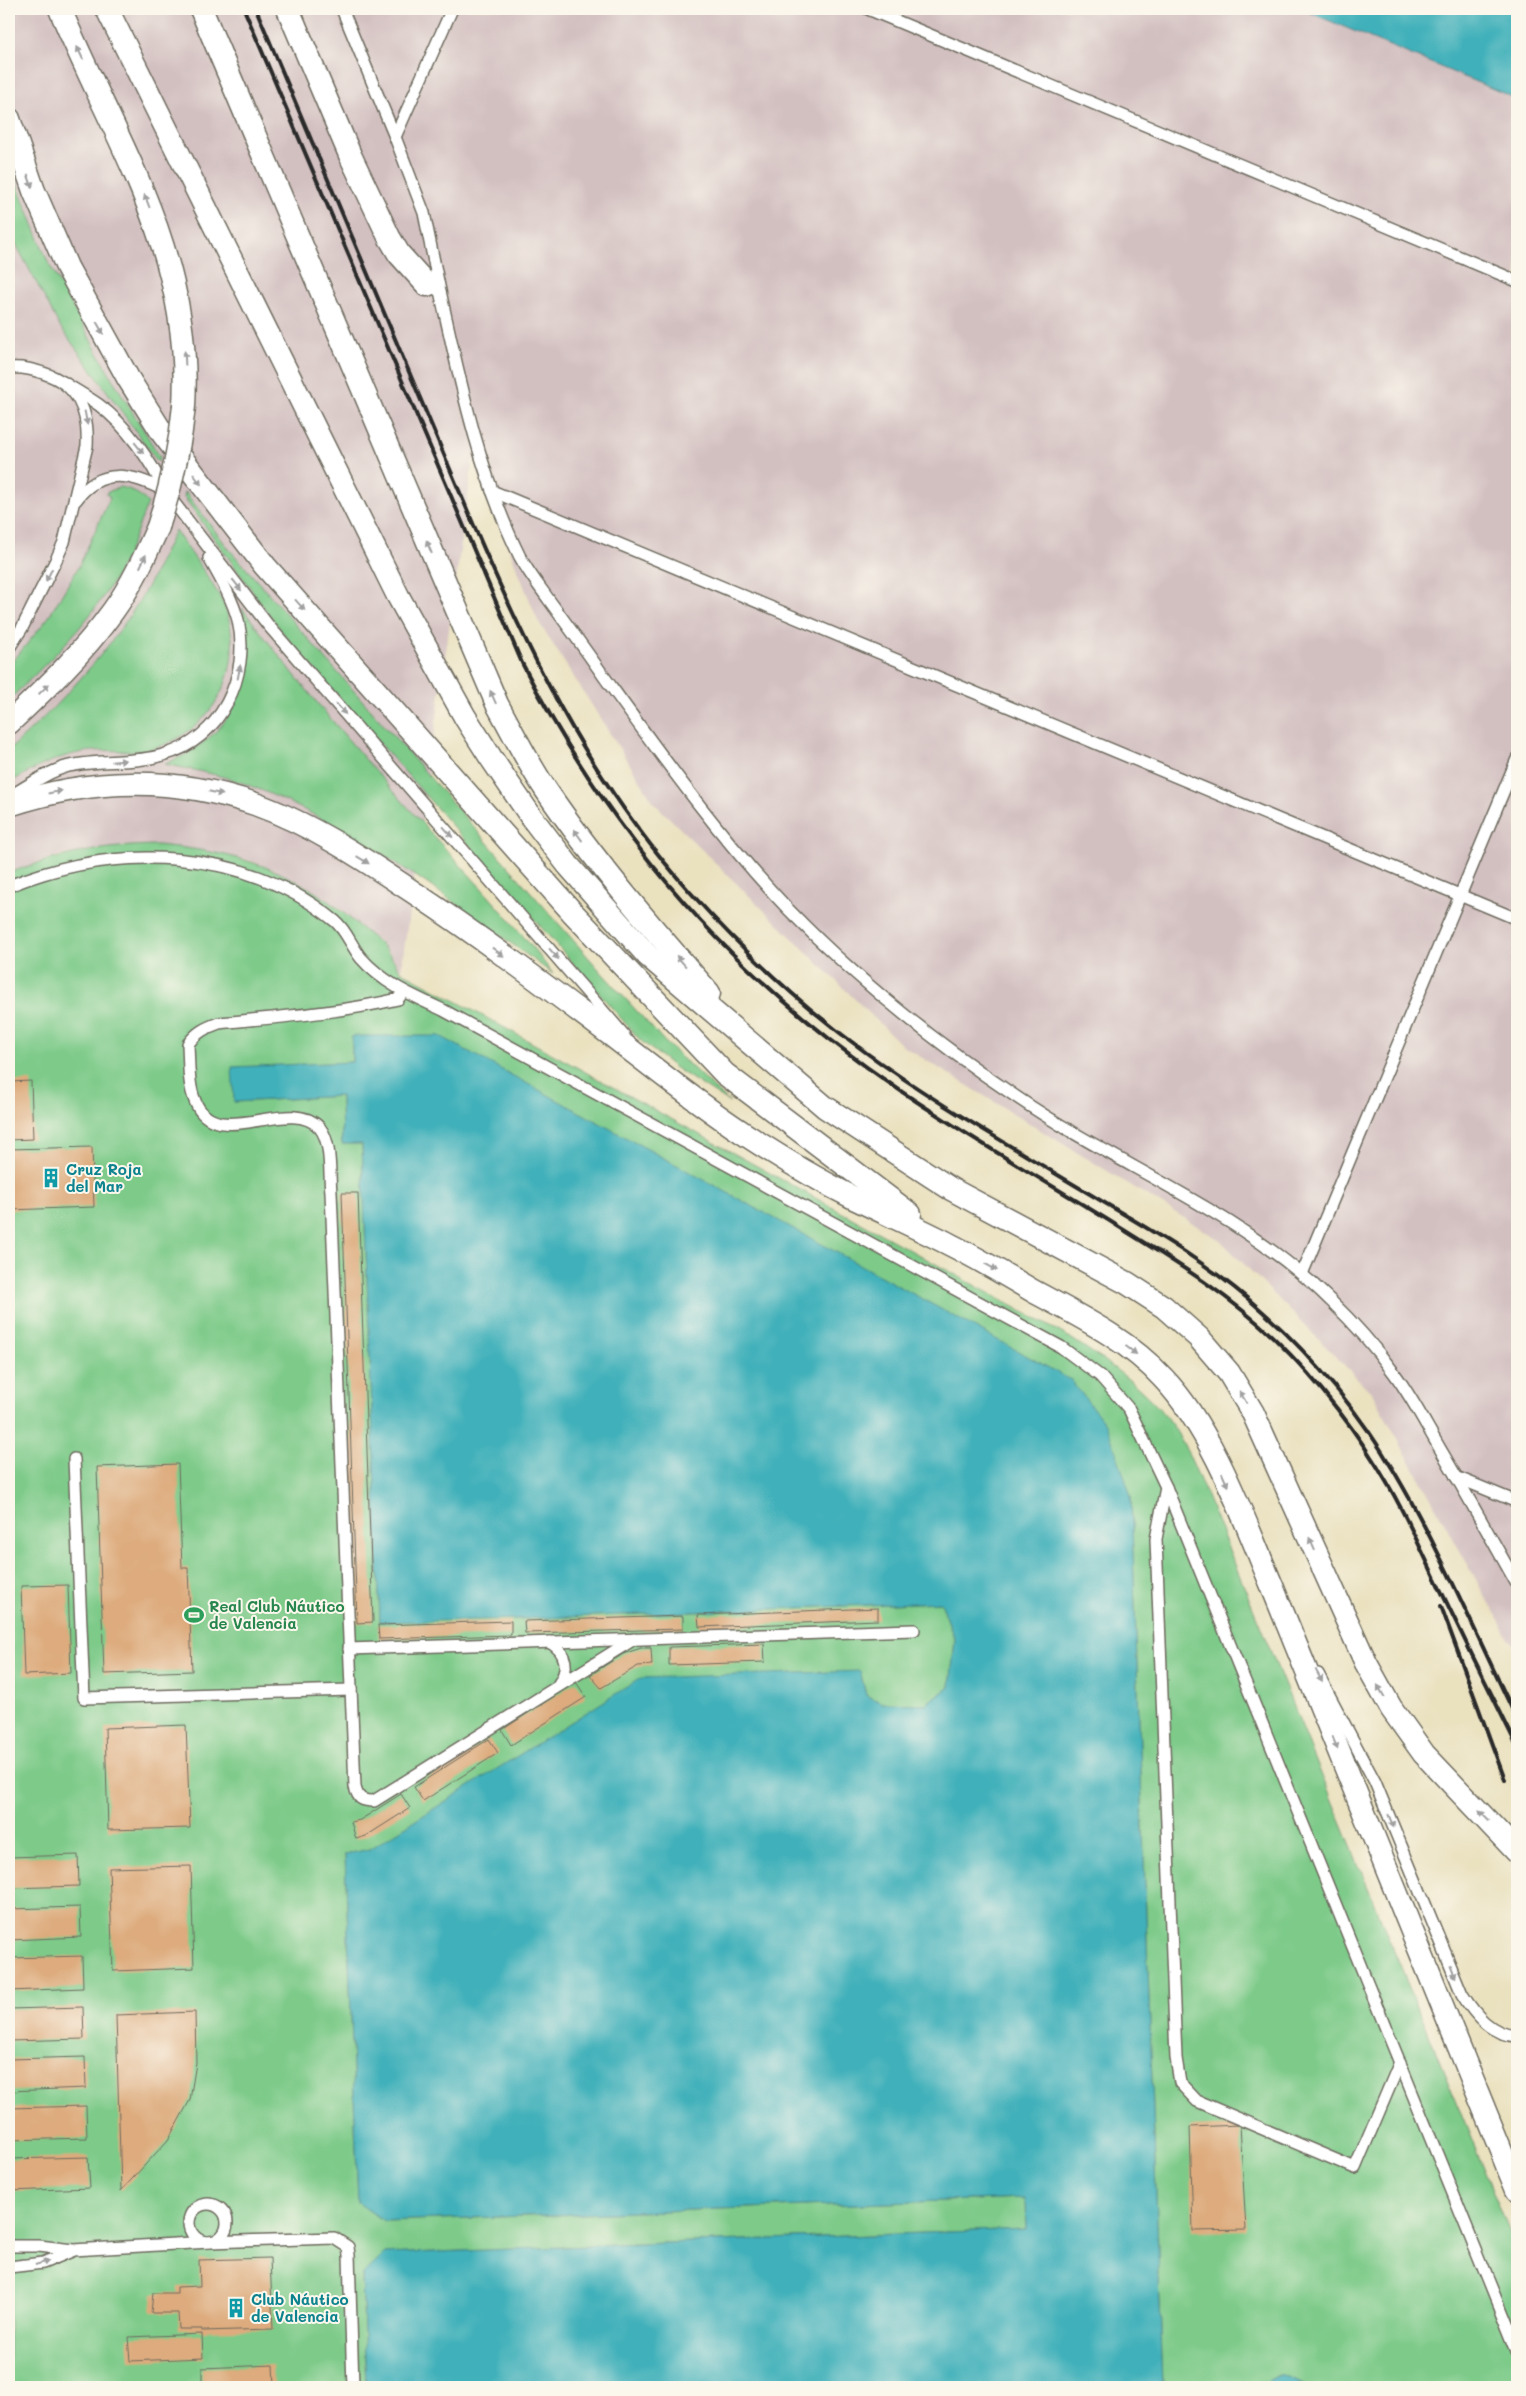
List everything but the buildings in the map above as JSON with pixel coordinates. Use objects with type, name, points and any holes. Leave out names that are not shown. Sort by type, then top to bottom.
[{"type":"street","points":[[9,722],[68,666],[114,611],[142,563],[158,527],[174,472],[184,406],[186,376],[180,314],[160,237],[140,184],[60,9]]},
{"type":"street","points":[[107,9],[398,596],[440,673],[491,758],[568,865],[648,956],[825,1107],[951,1189],[1127,1283],[1164,1307],[1199,1338],[1229,1373],[1253,1413],[1366,1664],[1391,1708],[1424,1754],[1517,1852]]},
{"type":"street","points":[[201,9],[496,704],[546,789],[580,837],[663,940],[759,1050]]},
{"type":"street","points":[[288,9],[350,155],[389,236],[399,254],[434,288]]},
{"type":"street","points":[[9,119],[34,191],[67,267],[128,378],[169,441],[266,566],[574,914],[725,1074],[949,1244]]},
{"type":"street","points":[[9,805],[49,793],[120,783],[160,783],[196,788],[257,805],[302,825],[389,876],[447,914],[739,1131],[848,1195],[949,1244],[1116,1338],[1164,1378],[1186,1406],[1207,1442],[1272,1586],[1517,2190]]},
{"type":"lane","points":[[342,9],[424,213],[434,288],[467,408],[492,491],[523,563],[683,787],[788,908],[808,928],[854,972],[973,1068],[1085,1140],[1217,1214],[1267,1246],[1302,1274],[1358,1328],[1396,1375],[1517,1584]]},
{"type":"lane","points":[[395,137],[452,9]]},
{"type":"lane","points":[[868,9],[1517,282]]},
{"type":"lane","points":[[9,368],[38,371],[63,382],[100,406],[115,419],[154,467],[165,491],[268,625],[652,1066]]},
{"type":"lane","points":[[9,648],[22,628],[56,560],[73,504],[87,446],[87,419],[79,398],[63,382]]},
{"type":"lane","points":[[73,504],[83,490],[94,483],[118,476],[142,479],[165,491]]},
{"type":"lane","points":[[492,491],[1517,920]]},
{"type":"lane","points":[[9,798],[54,772],[69,766],[146,759],[181,749],[195,739],[218,717],[235,688],[241,655],[241,638],[234,606],[196,532]]},
{"type":"lane","points":[[1302,1274],[1517,759]]},
{"type":"lane","points":[[9,886],[61,868],[92,861],[127,858],[165,858],[203,862],[240,871],[282,887],[319,908],[338,923],[355,951],[378,975],[403,992],[443,1010],[1061,1347],[1100,1376],[1129,1409],[1166,1488],[1517,2351]]},
{"type":"lane","points":[[403,992],[398,999],[384,1002],[323,1012],[219,1023],[205,1028],[195,1035],[188,1044],[194,1100],[199,1111],[211,1120],[226,1124],[293,1116],[309,1120],[320,1129],[326,1140],[331,1192],[349,1649],[355,1787],[357,1796],[364,1801],[374,1801],[634,1640]]},
{"type":"lane","points":[[74,1459],[84,1698],[351,1690]]},
{"type":"lane","points":[[1456,1477],[1517,1502]]},
{"type":"lane","points":[[1166,1488],[1156,1539],[1176,2058],[1180,2083],[1196,2101],[1355,2168],[1400,2062]]},
{"type":"lane","points":[[1272,1586],[1375,1782],[1462,1994],[1471,2009],[1489,2026],[1509,2035],[1517,2036]]},
{"type":"lane","points":[[349,1649],[914,1630]]},
{"type":"lane","points":[[549,1642],[559,1647],[564,1657],[564,1677],[557,1687]]},
{"type":"lane","points":[[1501,1834],[1517,1867]]},
{"type":"lane","points":[[173,2244],[185,2236],[188,2222],[198,2206],[211,2204],[221,2209],[226,2218],[225,2229],[219,2238],[209,2242],[196,2238],[192,2234],[188,2222]]},
{"type":"lane","points":[[9,2246],[39,2246],[74,2250],[209,2242],[334,2238],[348,2247],[353,2387]]},
{"type":"lane","points":[[9,2267],[43,2263],[74,2250]]},
{"type":"shaded area","points":[[9,9],[1301,9],[1517,99],[1517,1653],[1372,1393],[1220,1240],[903,1046],[655,804],[538,621],[473,459],[401,971],[389,953],[340,909],[301,883],[248,860],[157,845],[125,846],[62,855],[9,873]]},
{"type":"green space","points":[[9,164],[48,262],[110,375],[160,457],[158,462],[59,325],[19,250],[9,229]]},
{"type":"green space","points":[[119,487],[135,492],[148,503],[123,564],[112,583],[78,630],[9,700],[9,666],[48,618],[79,566],[110,498],[106,493]]},
{"type":"green space","points":[[185,492],[229,549],[603,974],[665,1042],[730,1103],[677,1069],[641,1041],[283,633],[184,497]]},
{"type":"green space","points":[[175,530],[210,581],[226,610],[231,632],[232,654],[228,675],[220,695],[193,728],[175,740],[147,750],[82,752],[60,758],[9,783],[9,750],[46,715],[102,654],[133,611],[150,582]]},
{"type":"green space","points":[[242,608],[347,739],[503,912],[553,974],[404,868],[324,820],[284,800],[243,783],[165,764],[185,755],[213,734],[227,719],[236,703],[246,668],[245,629]]},
{"type":"green space","name":"Real Club Náutico de Valencia","points":[[157,845],[187,848],[241,859],[266,867],[290,878],[337,907],[385,949],[401,971],[1069,1337],[1117,1370],[1160,1409],[1182,1441],[1206,1494],[1517,2250],[1517,2387],[1308,2387],[1279,2375],[1256,2387],[1163,2387],[1131,1496],[352,1037],[352,1062],[233,1068],[235,1102],[341,1096],[342,1144],[362,1144],[380,1621],[518,1619],[941,1602],[955,1640],[950,1687],[925,1704],[882,1703],[866,1695],[860,1671],[370,1849],[345,1854],[358,2203],[385,2221],[1025,2198],[1026,2229],[386,2254],[362,2275],[366,2387],[9,2387],[9,873],[81,852],[118,847]]},
{"type":"water","points":[[1301,9],[1517,9],[1517,99]]},
{"type":"water","points":[[352,1036],[440,1036],[1071,1380],[1107,1426],[1131,1496],[1163,2387],[366,2387],[362,2275],[385,2254],[1026,2229],[1025,2198],[384,2221],[358,2203],[345,1854],[370,1849],[641,1678],[860,1671],[866,1695],[882,1703],[925,1704],[950,1687],[955,1640],[941,1602],[518,1619],[380,1622],[362,1144],[342,1144],[341,1096],[234,1102],[232,1067],[352,1062]]},
{"type":"water","points":[[1279,2375],[1308,2387],[1256,2387]]},
{"type":"railway","points":[[244,9],[522,663],[561,734],[604,800],[650,862],[700,920],[754,974],[812,1025],[875,1073],[942,1118],[1158,1251],[1198,1278],[1257,1322],[1292,1356],[1338,1410],[1390,1488],[1517,1746]]},
{"type":"railway","points":[[256,9],[457,487],[511,609],[540,669],[572,727],[607,784],[646,839],[690,892],[731,936],[797,998],[844,1036],[890,1070],[936,1100],[1188,1254],[1239,1291],[1300,1348],[1335,1387],[1367,1429],[1395,1473],[1443,1563],[1517,1719]]},
{"type":"railway","points":[[1441,1606],[1505,1780]]},
{"type":"place","name":"Cruz Roja del Mar","points":[[51,1178]]},
{"type":"place","name":"Real Club Náutico de Valencia","points":[[194,1615]]},
{"type":"place","name":"Club Náutico de Valencia","points":[[236,2308]]}]
